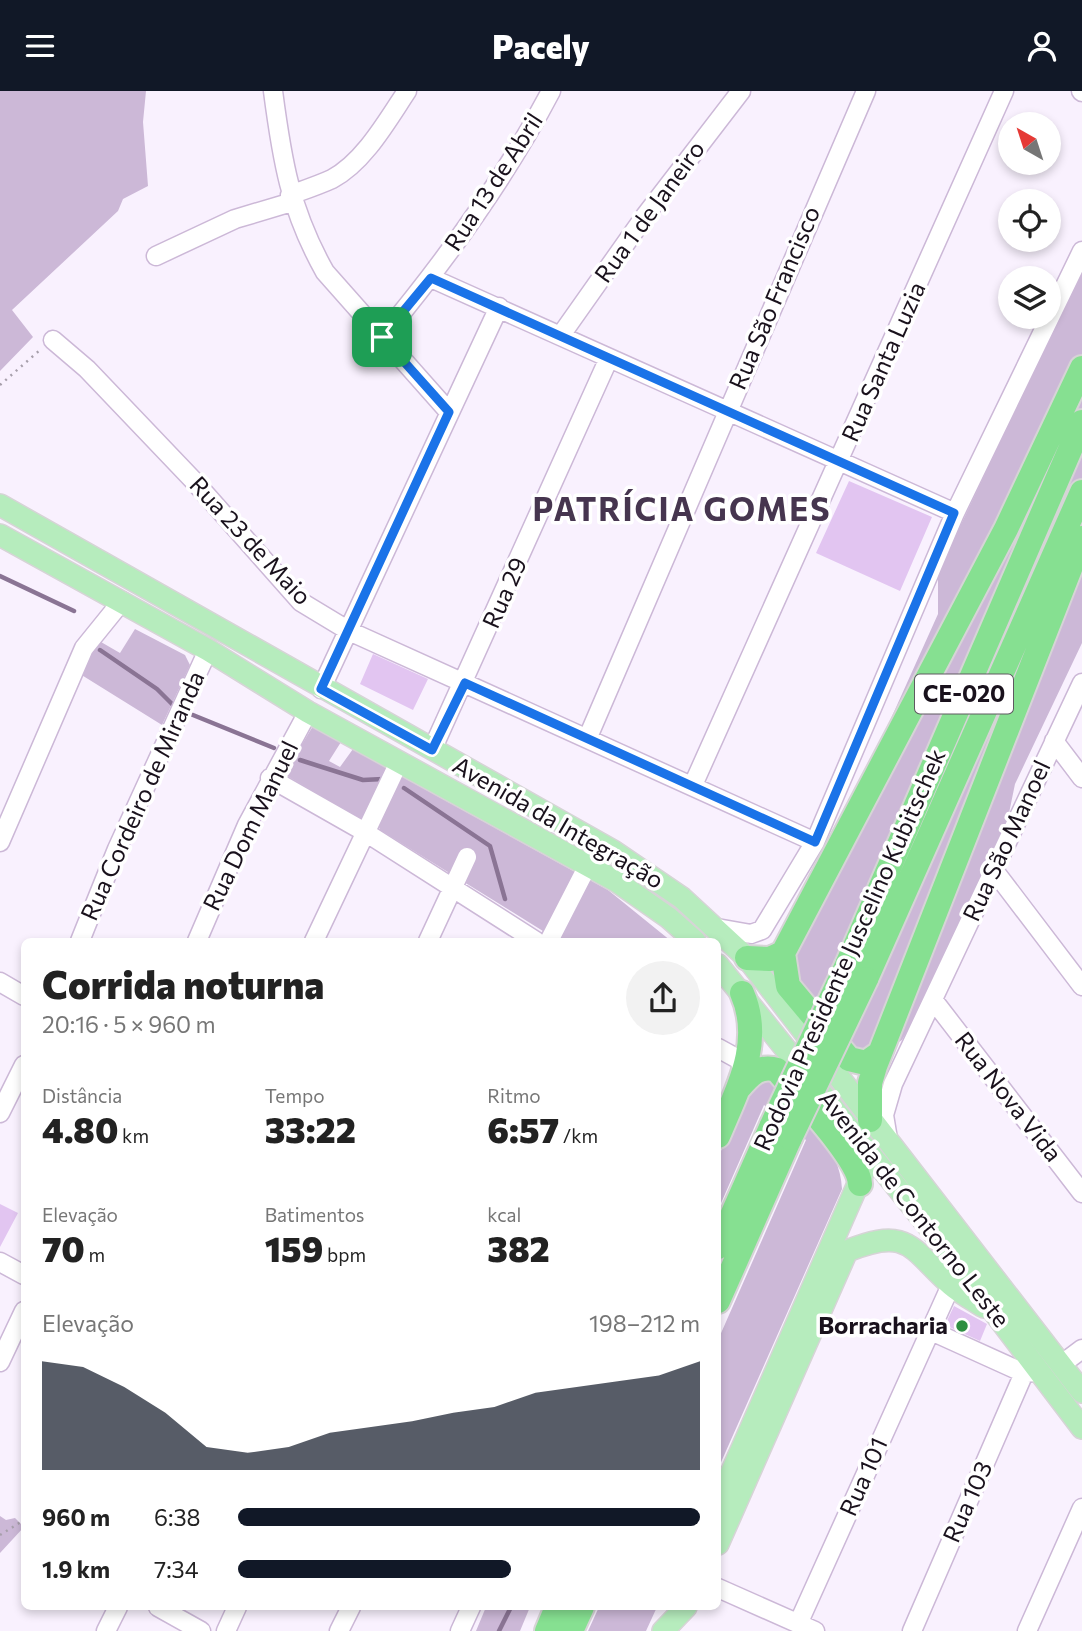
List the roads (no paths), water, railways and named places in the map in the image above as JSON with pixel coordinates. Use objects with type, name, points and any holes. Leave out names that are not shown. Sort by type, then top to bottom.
[{"type":"highway","points":[[880,1053],[866,1063],[849,1059],[789,986],[784,974],[783,953],[1006,529],[1082,368]]},
{"type":"highway","name":"Rodovia Presidente Juscelino Kubitschek","points":[[856,972],[1082,422]]},
{"type":"highway","name":"Rodovia Presidente Juscelino Kubitschek","points":[[721,1241],[781,1131],[1082,492]]},
{"type":"highway","points":[[870,1119],[870,1083],[880,1053],[1082,538]]},
{"type":"highway","points":[[747,958],[770,959],[783,953]]},
{"type":"highway","points":[[721,1127],[741,1079],[752,1024],[742,993]]},
{"type":"highway","points":[[741,1079],[763,1068],[777,1070],[846,1153],[856,1169],[860,1184]]},
{"type":"highway","name":"Rodovia Presidente Juscelino Kubitschek","points":[[721,1293],[781,1131]]},
{"type":"highway","points":[[529,1631],[538,1610]]},
{"type":"highway","points":[[547,1631],[556,1610]]},
{"type":"highway","points":[[571,1631],[581,1610]]},
{"type":"main road","name":"Avenida da Integração","points":[[0,505],[163,595],[321,689],[654,876],[717,928],[747,958],[842,1081]]},
{"type":"main road","name":"Avenida da Integração","points":[[0,535],[208,650],[309,712],[587,865],[649,903],[691,938]]},
{"type":"main road","points":[[88,583],[102,562]]},
{"type":"main road","points":[[149,617],[163,595]]},
{"type":"main road","points":[[721,968],[742,993]]},
{"type":"main road","name":"Avenida de Contorno Leste","points":[[742,993],[881,1150],[1082,1391]]},
{"type":"main road","name":"Avenida de Contorno Leste","points":[[842,1081],[870,1119]]},
{"type":"main road","points":[[721,1537],[840,1248],[860,1184],[881,1150],[870,1119]]},
{"type":"main road","name":"Avenida de Contorno Leste","points":[[881,1150],[946,1269],[997,1316],[1033,1373],[1082,1428]]},
{"type":"main road","points":[[840,1248],[880,1240],[898,1241],[914,1247],[946,1269],[997,1316]]},
{"type":"main road","points":[[721,1497],[840,1248]]},
{"type":"main road","points":[[657,1631],[669,1610]]},
{"type":"main road","points":[[663,1631],[685,1610]]},
{"type":"street","points":[[273,91],[291,199],[325,272],[449,412]]},
{"type":"street","points":[[156,256],[235,219],[291,199],[332,178],[347,168],[383,127],[407,91]]},
{"type":"street","name":"Rua 13 de Abril","points":[[382,337],[431,278],[504,174],[551,91]]},
{"type":"street","name":"Rua 1 de Janeiro","points":[[561,335],[645,216],[741,91]]},
{"type":"street","name":"Rua São Francisco","points":[[587,737],[866,91]]},
{"type":"street","name":"Rua Santa Luzia","points":[[693,785],[1004,91]]},
{"type":"street","points":[[717,928],[751,935],[762,930],[815,842],[954,513],[1082,251]]},
{"type":"street","points":[[431,278],[954,513]]},
{"type":"street","points":[[321,689],[499,307]]},
{"type":"street","name":"Rua 23 de Maio","points":[[54,340],[87,369],[184,471],[300,602],[349,631],[815,842]]},
{"type":"street","name":"Rua 29","points":[[432,750],[465,683],[609,358]]},
{"type":"street","points":[[0,842],[84,648],[122,601]]},
{"type":"street","name":"Rua Cordeiro de Miranda","points":[[81,938],[122,837],[208,650]]},
{"type":"street","name":"Rua São Manoel","points":[[881,1150],[887,1099],[1082,683]]},
{"type":"street","name":"Rua Dom Manuel","points":[[198,938],[270,778],[309,712]]},
{"type":"street","points":[[1054,741],[1082,778]]},
{"type":"street","points":[[315,938],[399,762]]},
{"type":"street","points":[[270,778],[365,832],[531,938]]},
{"type":"street","points":[[429,938],[467,857]]},
{"type":"street","points":[[550,938],[587,865]]},
{"type":"street","points":[[993,869],[1082,986]]},
{"type":"street","points":[[0,982],[21,994]]},
{"type":"street","name":"Rua Nova Vida","points":[[934,1001],[1082,1193]]},
{"type":"street","points":[[721,1050],[738,1059],[741,1079]]},
{"type":"street","points":[[0,1113],[21,1071]]},
{"type":"street","points":[[0,1262],[21,1273]]},
{"type":"street","name":"Rua 101","points":[[807,1627],[929,1330],[946,1269]]},
{"type":"street","points":[[0,1362],[21,1317]]},
{"type":"street","points":[[929,1330],[1033,1373]]},
{"type":"street","points":[[1062,1364],[1082,1349]]},
{"type":"street","name":"Rua 103","points":[[912,1631],[1033,1373]]},
{"type":"street","points":[[1027,1631],[1082,1508]]},
{"type":"street","points":[[721,1589],[807,1627]]},
{"type":"street","points":[[107,1631],[117,1610]]},
{"type":"street","points":[[163,1610],[201,1631]]},
{"type":"street","points":[[226,1631],[236,1610]]},
{"type":"street","points":[[339,1631],[350,1610]]},
{"type":"street","points":[[460,1631],[470,1610]]},
{"type":"street","points":[[678,1631],[687,1610]]},
{"type":"waterway","points":[[0,576],[74,611]]},
{"type":"waterway","points":[[100,650],[157,689],[173,705]]},
{"type":"waterway","points":[[188,713],[274,748]]},
{"type":"waterway","points":[[300,760],[363,780],[383,779]]},
{"type":"waterway","points":[[404,788],[490,846],[505,899]]},
{"type":"waterway","points":[[499,1631],[510,1610]]},
{"type":"place","name":"Borracharia","points":[[962,1326]]},
{"type":"district","name":"PATRÍCIA GOMES","points":[[682,510]]}]
